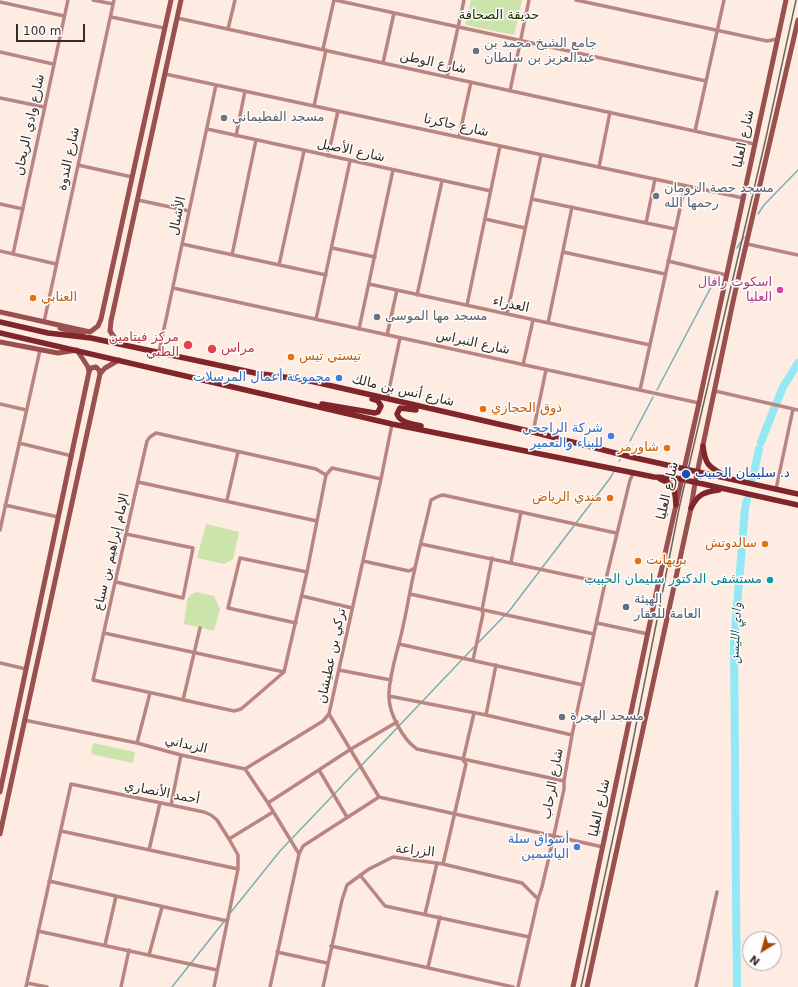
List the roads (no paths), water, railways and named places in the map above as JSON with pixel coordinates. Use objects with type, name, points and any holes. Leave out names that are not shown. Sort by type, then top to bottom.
[{"type":"main road","points":[[0,312],[90,332],[98,326],[101,319],[171,0]]},
{"type":"main road","points":[[118,343],[110,331],[110,326],[181,0]]},
{"type":"main road","name":"شارع العليا","points":[[574,987],[648,634],[786,0]]},
{"type":"main road","name":"شارع العليا","points":[[587,987],[691,508],[734,297],[798,20]]},
{"type":"main road","points":[[148,105],[158,107]]},
{"type":"main road","points":[[29,319],[91,338]]},
{"type":"main road","name":"شارع أنس بن مالك","points":[[0,322],[48,333],[91,338],[256,372],[306,380],[387,400],[533,432],[631,457],[798,494]]},
{"type":"main road","points":[[0,333],[392,424],[464,437],[654,477],[668,482],[673,486],[676,495],[676,505]]},
{"type":"main road","points":[[0,342],[58,353],[76,350]]},
{"type":"main road","points":[[0,792],[72,456],[88,372],[88,367],[76,350]]},
{"type":"main road","points":[[0,834],[100,374],[105,368],[119,360]]},
{"type":"main road","points":[[88,372],[91,368],[96,367],[100,374]]},
{"type":"main road","points":[[296,401],[319,403],[375,413],[378,412],[381,406],[378,401],[371,398],[306,380]]},
{"type":"main road","points":[[464,416],[440,414],[404,407],[400,408],[397,414],[402,421],[464,437]]},
{"type":"main road","points":[[703,446],[704,456],[708,465],[712,469],[730,479]]},
{"type":"main road","points":[[654,477],[682,480],[798,505]]},
{"type":"main road","points":[[691,508],[696,499],[701,495],[707,492],[723,489]]},
{"type":"main road","points":[[51,550],[53,555],[56,557],[61,553]]},
{"type":"main road","points":[[49,564],[53,563],[58,566]]},
{"type":"street","name":"شارع وادي الريحان","points":[[13,254],[68,0]]},
{"type":"street","points":[[93,0],[114,2]]},
{"type":"street","points":[[228,29],[235,0]]},
{"type":"street","points":[[314,106],[335,0],[706,81]]},
{"type":"street","points":[[447,77],[464,0]]},
{"type":"street","points":[[510,91],[528,0]]},
{"type":"street","points":[[576,0],[767,41],[777,39]]},
{"type":"street","points":[[695,131],[724,0]]},
{"type":"street","points":[[0,2],[64,16]]},
{"type":"street","name":"شارع الندوة","points":[[44,322],[114,2]]},
{"type":"street","points":[[383,63],[394,13]]},
{"type":"street","points":[[111,17],[164,28]]},
{"type":"street","name":"شارع الوطن","points":[[177,18],[754,144]]},
{"type":"street","points":[[0,52],[53,64]]},
{"type":"street","name":"شارع جاكرتا","points":[[165,74],[743,198]]},
{"type":"street","points":[[459,137],[471,82]]},
{"type":"street","name":"الأشبال","points":[[159,352],[216,85]]},
{"type":"street","points":[[236,136],[245,91]]},
{"type":"street","points":[[0,98],[44,107]]},
{"type":"street","points":[[328,156],[338,111]]},
{"type":"street","points":[[598,167],[610,112]]},
{"type":"street","name":"شارع الأصيل","points":[[207,129],[491,192]]},
{"type":"street","points":[[232,254],[256,140]]},
{"type":"street","points":[[467,305],[500,146]]},
{"type":"street","points":[[279,265],[304,151]]},
{"type":"street","points":[[507,314],[541,155]]},
{"type":"street","points":[[316,320],[350,161]]},
{"type":"street","points":[[78,165],[132,177]]},
{"type":"street","points":[[359,329],[393,170]]},
{"type":"street","points":[[646,223],[655,179]]},
{"type":"street","points":[[417,295],[442,181]]},
{"type":"street","points":[[640,390],[685,186]]},
{"type":"street","points":[[532,199],[675,229]]},
{"type":"street","points":[[138,200],[189,211]]},
{"type":"street","points":[[0,204],[22,209]]},
{"type":"street","points":[[548,323],[572,207]]},
{"type":"street","points":[[485,219],[525,228]]},
{"type":"street","points":[[182,244],[326,275]]},
{"type":"street","points":[[747,244],[798,255]]},
{"type":"street","points":[[332,248],[374,257]]},
{"type":"street","points":[[0,251],[56,264]]},
{"type":"street","points":[[563,252],[666,274]]},
{"type":"street","points":[[668,262],[726,275]]},
{"type":"street","name":"العذراء","points":[[369,284],[650,345]]},
{"type":"street","name":"شارع النبراس","points":[[173,288],[699,403]]},
{"type":"street","points":[[387,335],[397,290]]},
{"type":"street","points":[[523,365],[533,320]]},
{"type":"street","points":[[387,400],[400,338]]},
{"type":"street","points":[[0,530],[40,350]]},
{"type":"street","points":[[533,432],[546,370]]},
{"type":"street","points":[[715,391],[798,410]]},
{"type":"street","points":[[0,404],[26,410]]},
{"type":"street","points":[[776,489],[793,409]]},
{"type":"street","name":"تركي بن عطيشان","points":[[379,797],[329,714],[392,424]]},
{"type":"street","name":"الإمام إبراهيم بن سباع","points":[[150,693],[93,680],[147,441],[156,433],[238,452]]},
{"type":"street","points":[[19,443],[72,456]]},
{"type":"street","points":[[227,500],[238,452],[316,468],[326,475]]},
{"type":"street","points":[[137,743],[150,693],[234,711],[241,709],[284,672],[302,596],[326,475],[332,468],[381,479]]},
{"type":"street","name":"شارع الرحاب","points":[[518,987],[564,789],[572,735],[616,533],[630,480],[634,472]]},
{"type":"street","points":[[138,482],[227,500],[317,521]]},
{"type":"street","points":[[564,781],[417,749],[410,744],[390,710],[389,696],[391,680],[431,500],[443,495],[616,533]]},
{"type":"street","points":[[5,505],[58,517]]},
{"type":"street","points":[[511,562],[521,512]]},
{"type":"street","points":[[116,582],[183,598],[193,548],[126,534]]},
{"type":"street","points":[[421,544],[605,583]]},
{"type":"street","points":[[296,623],[228,608],[240,558],[307,572]]},
{"type":"street","points":[[473,660],[483,614],[482,610],[492,558]]},
{"type":"street","points":[[363,561],[409,571],[415,568]]},
{"type":"street","points":[[410,594],[594,634]]},
{"type":"street","points":[[302,596],[352,608]]},
{"type":"street","points":[[597,623],[648,634]]},
{"type":"street","points":[[183,700],[200,628]]},
{"type":"street","points":[[104,633],[284,672]]},
{"type":"street","points":[[399,644],[583,685]]},
{"type":"street","points":[[0,663],[26,669]]},
{"type":"street","points":[[486,715],[496,665]]},
{"type":"street","points":[[339,670],[391,680]]},
{"type":"street","points":[[389,696],[486,715],[572,735]]},
{"type":"street","points":[[443,864],[466,764],[463,760],[474,713]]},
{"type":"street","points":[[298,854],[268,803],[245,769],[323,721],[329,714]]},
{"type":"street","name":"الزبداني","points":[[24,720],[137,743],[181,755],[245,769]]},
{"type":"street","points":[[268,803],[351,749],[396,722]]},
{"type":"street","points":[[171,805],[181,755]]},
{"type":"street","points":[[319,770],[347,817]]},
{"type":"street","name":"أحمد الأنصاري","points":[[61,831],[71,784],[160,804],[204,812],[212,815],[217,820],[238,855],[238,869],[214,987]]},
{"type":"street","points":[[270,987],[298,854],[303,846],[379,797],[603,847]]},
{"type":"street","points":[[149,850],[160,804]]},
{"type":"street","points":[[229,839],[273,812]]},
{"type":"street","points":[[47,987],[26,985],[61,831],[238,869]]},
{"type":"street","name":"الزراعة","points":[[323,987],[331,946],[347,885],[369,869],[393,857],[443,864],[522,883],[538,899]]},
{"type":"street","points":[[425,914],[437,864]]},
{"type":"street","points":[[360,875],[385,906],[529,937]]},
{"type":"street","points":[[49,880],[227,921]]},
{"type":"street","points":[[696,987],[717,892]]},
{"type":"street","points":[[104,945],[116,896]]},
{"type":"street","points":[[149,955],[162,907]]},
{"type":"street","points":[[428,967],[440,917]]},
{"type":"street","points":[[38,931],[217,970]]},
{"type":"street","points":[[331,946],[514,987]]},
{"type":"street","points":[[121,987],[129,950]]},
{"type":"street","points":[[277,952],[327,963]]},
{"type":"waterway","points":[[758,214],[764,205],[798,170]]},
{"type":"waterway","points":[[737,248],[744,237]]},
{"type":"waterway","points":[[657,390],[710,289],[718,277]]},
{"type":"waterway","name":"وادي الليسن","points":[[777,402],[783,387],[798,363]]},
{"type":"waterway","points":[[630,441],[653,397]]},
{"type":"waterway","name":"وادي الليسن","points":[[761,442],[774,409]]},
{"type":"waterway","points":[[625,450],[627,446]]},
{"type":"waterway","name":"وادي الليسن","points":[[755,468],[759,449]]},
{"type":"waterway","points":[[478,643],[510,610],[614,471]]},
{"type":"waterway","name":"وادي الليسن","points":[[752,478],[754,473]]},
{"type":"waterway","name":"وادي الليسن","points":[[746,504],[747,500]]},
{"type":"waterway","name":"وادي الليسن","points":[[735,758],[734,642],[745,509]]},
{"type":"waterway","points":[[231,912],[280,851],[474,647]]},
{"type":"waterway","name":"وادي الليسن","points":[[735,763],[736,894]]},
{"type":"waterway","name":"وادي الليسن","points":[[736,899],[737,987]]},
{"type":"waterway","points":[[172,987],[226,919]]},
{"type":"railway","points":[[581,987],[623,791],[680,504],[765,142],[796,0]]},
{"type":"place","name":"جامع الشيخ محمد بن عبدالعزيز بن سلطان","points":[[476,51]]},
{"type":"place","name":"مسجد الفطيماني","points":[[224,118]]},
{"type":"place","name":"مسجد حصة الزومان رحمها الله","points":[[656,196]]},
{"type":"place","name":"اسكوت رافال العليا","points":[[780,290]]},
{"type":"place","name":"العنابي","points":[[33,298]]},
{"type":"place","name":"مسجد مها الموسى","points":[[377,317]]},
{"type":"place","name":"مركز فيتامين الطبي","points":[[188,345]]},
{"type":"place","name":"مراس","points":[[212,349]]},
{"type":"place","name":"تيستي تيس","points":[[291,357]]},
{"type":"place","name":"مجموعة أعمال المرسلات","points":[[339,378]]},
{"type":"place","name":"ذوق الحجازي","points":[[483,409]]},
{"type":"place","name":"شركة الراجحي للبناء والتعمير","points":[[611,436]]},
{"type":"place","name":"شاورمر","points":[[667,448]]},
{"type":"place","name":"د. سليمان الحبيب","points":[[686,474]]},
{"type":"place","name":"مندي الرياض","points":[[610,498]]},
{"type":"place","name":"سالدوتش","points":[[765,544]]},
{"type":"place","name":"بريهانت","points":[[638,561]]},
{"type":"place","name":"مستشفى الدكتور سليمان الحبيب","points":[[770,580]]},
{"type":"place","name":"الهيئة العامة للعقار","points":[[626,607]]},
{"type":"place","name":"مسجد الهجرة","points":[[562,717]]},
{"type":"place","name":"أسواق سلة الياسمين","points":[[577,847]]},
{"type":"park label","name":"حديقة الصحافة","points":[[499,16]]}]
